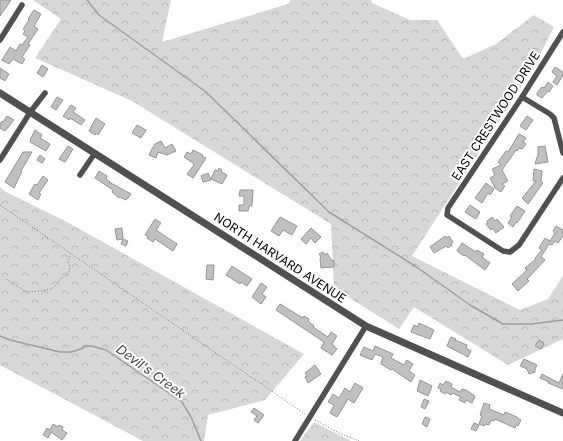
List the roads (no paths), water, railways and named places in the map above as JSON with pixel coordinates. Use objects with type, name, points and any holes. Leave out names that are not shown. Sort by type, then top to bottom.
[{"type":"street","points":[[0,40],[22,5]]},
{"type":"street","name":"EAST CRESTWOOD DRIVE","points":[[563,32],[447,212],[448,216],[503,252],[510,252],[519,245],[563,178]]},
{"type":"street","name":"NORTH HARVARD AVENUE","points":[[0,93],[95,152],[366,326],[563,413]]},
{"type":"street","points":[[0,160],[45,93]]},
{"type":"street","points":[[522,97],[554,118],[563,153]]},
{"type":"street","points":[[80,175],[95,152]]},
{"type":"street","points":[[295,441],[366,326]]},
{"type":"waterway","points":[[87,0],[99,15],[206,92],[329,212],[415,266],[470,305],[503,324],[531,324],[563,320]]},
{"type":"waterway","name":"Devil's Creek","points":[[0,336],[10,340],[60,352],[71,352],[86,346],[106,350],[182,402],[191,417],[201,441]]}]
